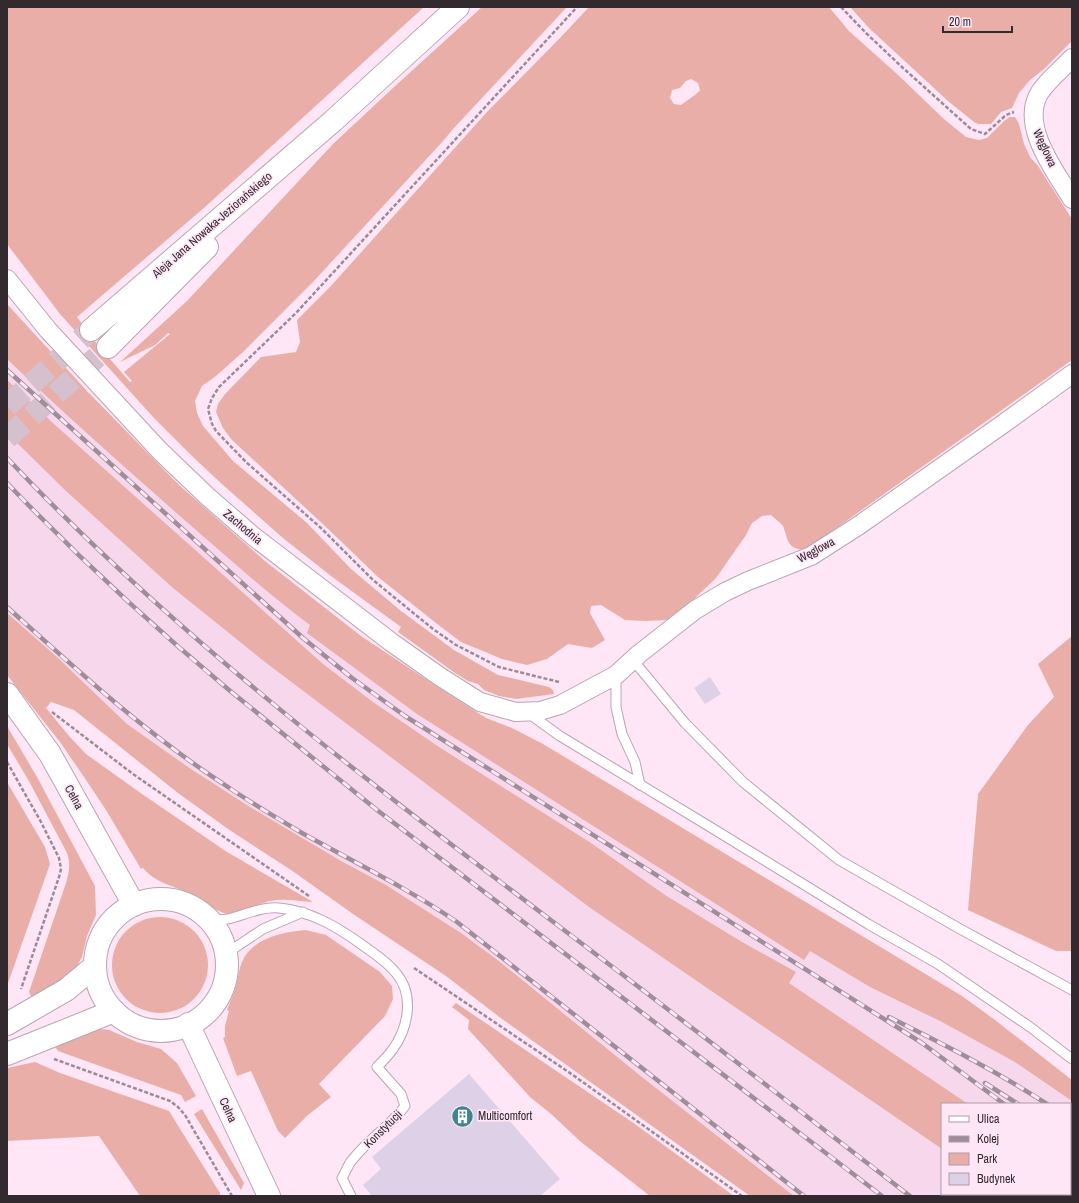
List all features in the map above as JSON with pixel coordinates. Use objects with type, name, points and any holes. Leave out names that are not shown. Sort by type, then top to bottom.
[{"type":"main road","name":"Aleja Jana Nowaka-Jeziorańskiego","points":[[91,330],[333,121],[458,7]]},
{"type":"main road","name":"Aleja Jana Nowaka-Jeziorańskiego","points":[[108,347],[333,121]]},
{"type":"main road","name":"Celna","points":[[7,694],[50,754],[134,905]]},
{"type":"main road","points":[[166,899],[183,903],[201,912],[210,921],[220,934],[227,953],[227,967],[224,983],[217,999],[207,1012],[188,1024],[178,1028],[161,1031],[143,1028],[127,1022],[114,1011],[100,990],[95,966],[96,951],[101,937],[110,924],[121,913],[134,905],[150,900],[166,899]]},
{"type":"main road","points":[[7,1024],[66,990],[95,966]]},
{"type":"main road","points":[[7,1054],[114,1011]]},
{"type":"main road","name":"Celna","points":[[188,1024],[270,1196]]},
{"type":"street","name":"Węglowa","points":[[1072,58],[1040,92],[1033,111],[1034,124],[1038,140],[1072,199]]},
{"type":"street","name":"Zachodnia","points":[[7,279],[48,330],[160,451],[207,496],[253,536],[391,642],[439,676],[480,702],[516,712],[527,712]]},
{"type":"street","name":"Węglowa","points":[[527,712],[540,711],[560,705],[616,675],[632,660],[683,619],[725,592],[776,569],[811,556],[858,526],[1072,374]]},
{"type":"lane","points":[[632,660],[685,723],[743,782],[839,860],[1072,990]]},
{"type":"lane","points":[[616,675],[616,707],[622,734],[635,762],[640,786]]},
{"type":"lane","points":[[527,712],[560,736],[640,786],[707,824],[868,924],[938,964],[1030,1027],[1072,1059]]},
{"type":"lane","points":[[210,921],[228,919],[255,911],[277,907],[302,912]]},
{"type":"lane","points":[[227,953],[263,930],[302,912]]},
{"type":"lane","name":"Konstytucji","points":[[302,912],[316,916],[334,926],[386,962],[398,974],[406,991],[408,1007],[406,1023],[393,1050],[376,1067],[401,1094],[405,1106],[396,1118],[373,1138],[352,1160],[342,1178],[351,1196]]},
{"type":"path","points":[[577,7],[296,313],[219,387],[212,398],[208,409],[212,424],[216,431],[246,462],[322,528],[373,580],[433,629],[456,645],[499,667],[553,680],[586,691]]},
{"type":"path","points":[[841,7],[903,68],[971,129],[985,134],[1006,115],[1015,111],[1033,111]]},
{"type":"path","points":[[7,762],[41,822],[61,863],[59,877],[20,989],[21,996]]},
{"type":"path","points":[[52,1058],[170,1101],[178,1107],[185,1115],[232,1196]]},
{"type":"shaded area","points":[[7,339],[281,598],[1072,1093],[1072,1196],[794,1196],[642,1077],[500,961],[461,933],[386,885],[341,861],[250,807],[191,769],[127,724],[57,657],[7,613]]},
{"type":"green space","points":[[7,7],[424,7],[205,207],[77,317],[97,344],[130,382],[132,381],[124,372],[170,334],[168,333],[155,345],[120,362],[187,301],[333,144],[482,7],[567,7],[313,282],[243,352],[216,376],[202,386],[195,401],[197,413],[203,426],[233,461],[307,523],[351,569],[401,611],[454,650],[498,675],[549,687],[553,690],[554,694],[516,699],[499,696],[484,690],[478,684],[468,681],[455,673],[398,632],[401,627],[331,576],[283,538],[193,457],[154,418],[60,314],[7,244]]},
{"type":"green space","points":[[589,7],[829,7],[849,31],[945,120],[966,137],[979,140],[987,138],[1004,121],[1010,117],[1015,117],[1019,124],[1024,144],[1030,157],[1038,166],[1072,219],[1072,360],[814,544],[802,550],[793,547],[788,542],[783,526],[780,523],[771,515],[762,516],[752,523],[746,535],[716,578],[693,600],[666,620],[625,620],[601,605],[591,606],[590,613],[605,640],[592,648],[568,644],[547,659],[527,665],[502,659],[461,642],[378,577],[231,439],[223,428],[216,412],[218,404],[225,394],[261,357],[296,352],[300,342],[297,320],[330,287],[487,112]],"holes":[[[691,79],[698,83],[700,90],[696,94],[681,105],[674,104],[670,98],[672,90],[680,88],[686,81]]]},
{"type":"green space","points":[[850,7],[1072,7],[1072,41],[1044,69],[1030,80],[1019,93],[1012,108],[1001,112],[991,124],[978,124],[948,101],[870,29]]},
{"type":"green space","points":[[7,304],[87,391],[179,485],[265,561],[361,636],[486,718],[512,728],[543,744],[962,996],[1072,1080],[1072,1101],[1015,1062],[942,1022],[870,987],[810,951],[804,960],[417,714],[307,633],[310,625],[257,583],[173,510],[7,359]]},
{"type":"green space","points":[[7,380],[54,424],[323,664],[373,702],[439,747],[591,843],[665,895],[742,942],[796,972],[789,983],[967,1103],[941,1103],[941,1148],[589,907],[265,662],[173,588],[66,491],[7,433]]},
{"type":"green space","points":[[7,613],[57,657],[127,724],[191,769],[250,807],[341,861],[386,885],[461,933],[499,961],[642,1077],[794,1196],[750,1196],[502,1019],[446,976],[353,914],[291,870],[228,829],[178,793],[74,710],[51,702],[46,708],[86,754],[227,852],[313,902],[275,900],[229,914],[220,912],[197,896],[161,882],[143,868],[141,869],[106,810],[60,742],[7,675]]},
{"type":"green space","points":[[1072,636],[1072,951],[1056,951],[968,910],[978,794],[1028,725],[1054,697],[1038,664]]},
{"type":"green space","points":[[7,726],[37,777],[95,886],[96,915],[87,936],[82,957],[74,972],[33,1000],[29,992],[66,883],[69,872],[69,861],[67,853],[30,783],[7,744]]},
{"type":"green space","points":[[7,782],[45,847],[50,864],[7,986]]},
{"type":"green space","points":[[160,917],[178,920],[194,931],[205,947],[208,965],[205,983],[194,999],[178,1010],[160,1013],[142,1010],[126,999],[115,983],[112,965],[115,947],[126,931],[142,920]]},
{"type":"green space","points":[[306,930],[326,935],[380,972],[392,986],[393,999],[385,1016],[319,1084],[331,1097],[308,1115],[285,1138],[278,1131],[251,1071],[237,1076],[223,1038],[225,1037],[225,1026],[229,1011],[227,1010],[235,989],[242,962],[247,954],[253,947],[269,938],[288,932]]},
{"type":"green space","points":[[456,1003],[632,1122],[734,1196],[650,1196],[581,1142],[530,1097],[468,1029],[469,1020],[452,1007]]},
{"type":"green space","points":[[90,1028],[109,1030],[137,1042],[161,1049],[177,1063],[196,1096],[185,1102],[181,1095],[58,1051],[52,1042]]},
{"type":"green space","points":[[35,1062],[60,1073],[169,1111],[220,1193],[220,1196],[140,1196],[99,1136],[7,1141],[7,1068]]},
{"type":"green space","points":[[202,1109],[244,1183],[241,1190],[194,1114]]},
{"type":"green space","points":[[1072,1178],[1072,1196],[998,1195],[1071,1195]]},
{"type":"building","points":[[710,677],[721,694],[705,704],[694,688]]},
{"type":"building","name":"Multicomfort","points":[[469,1074],[560,1179],[540,1196],[372,1196],[363,1185],[381,1169],[372,1157]]},
{"type":"tunnel","points":[[7,406],[91,330]]},
{"type":"tunnel","points":[[7,438],[108,347]]},
{"type":"railway","points":[[7,370],[303,638],[352,678],[405,716],[922,1043],[1003,1103]]},
{"type":"railway","points":[[7,458],[70,522],[136,584],[272,703],[413,815],[910,1196]]},
{"type":"railway","points":[[7,483],[115,590],[229,690],[377,810],[882,1196]]},
{"type":"railway","points":[[7,607],[111,699],[165,743],[262,809],[302,833],[400,887],[457,922],[804,1196]]},
{"type":"railway","points":[[889,1017],[989,1069],[1045,1103]]},
{"type":"railway","points":[[985,1083],[1016,1103]]},
{"type":"place","name":"Multicomfort","points":[[462,1116]]}]
